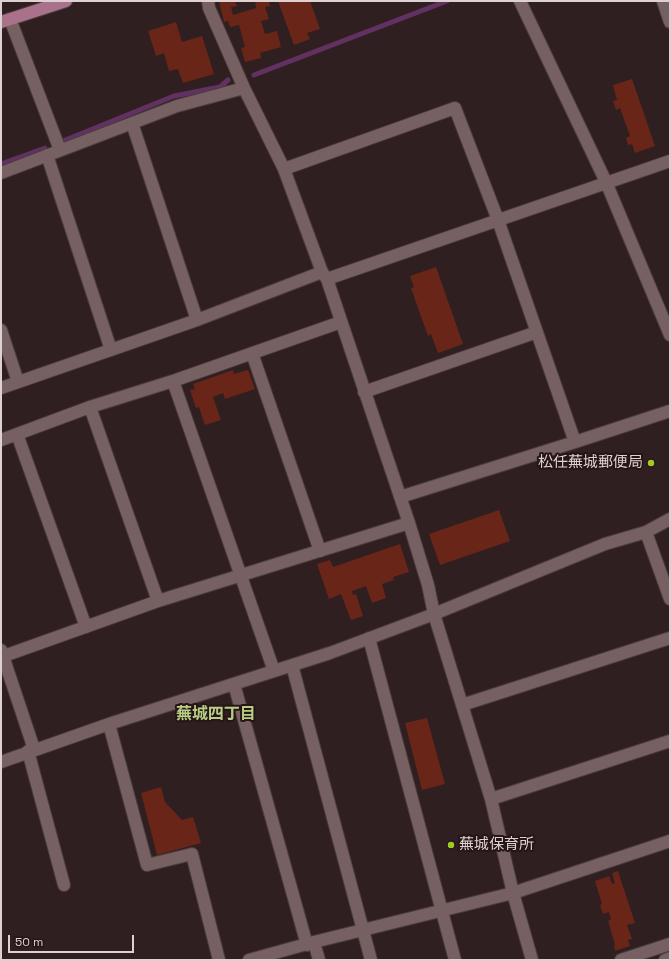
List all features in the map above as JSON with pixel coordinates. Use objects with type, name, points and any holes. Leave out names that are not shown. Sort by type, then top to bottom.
[{"type":"main road","points":[[5,20],[45,4],[66,1]]},
{"type":"street","points":[[208,1],[209,8],[244,88],[284,169],[341,322],[428,585],[434,614],[491,799],[513,893],[532,960]]},
{"type":"street","points":[[520,1],[606,182],[670,335]]},
{"type":"street","points":[[663,1],[670,22]]},
{"type":"street","points":[[5,20],[60,150]]},
{"type":"street","points":[[1,173],[47,154],[177,106],[244,88]]},
{"type":"street","points":[[284,169],[455,108],[498,220],[575,442]]},
{"type":"street","points":[[132,122],[197,320]]},
{"type":"street","points":[[47,154],[112,350]]},
{"type":"street","points":[[1,388],[325,276],[498,220],[670,161]]},
{"type":"street","points":[[1,440],[341,322]]},
{"type":"street","points":[[1,330],[18,382]]},
{"type":"street","points":[[364,392],[537,332]]},
{"type":"street","points":[[252,353],[320,551]]},
{"type":"street","points":[[173,381],[274,671]]},
{"type":"street","points":[[90,408],[158,601]]},
{"type":"street","points":[[400,498],[670,411]]},
{"type":"street","points":[[17,434],[86,627]]},
{"type":"street","points":[[1,762],[31,750],[109,724],[330,653],[434,614],[605,544],[646,532],[670,519]]},
{"type":"street","points":[[64,885],[31,750],[2,654],[86,627],[158,601],[409,524]]},
{"type":"street","points":[[646,532],[670,598]]},
{"type":"street","points":[[370,638],[455,960]]},
{"type":"street","points":[[462,705],[670,638]]},
{"type":"street","points":[[292,665],[371,960]]},
{"type":"street","points":[[234,684],[310,943],[318,960]]},
{"type":"street","points":[[109,724],[147,865],[192,854],[219,960]]},
{"type":"street","points":[[491,799],[670,741]]},
{"type":"street","points":[[250,960],[310,943],[513,893],[670,841]]},
{"type":"street","points":[[621,960],[670,944]]},
{"type":"street","points":[[665,960],[670,958]]},
{"type":"building","points":[[219,1],[235,1],[237,6],[231,7],[233,15],[256,8],[255,1],[269,1],[270,6],[265,7],[269,19],[261,21],[265,34],[277,31],[281,47],[260,53],[261,58],[245,62],[241,48],[245,47],[239,25],[230,27],[228,21],[224,22]]},
{"type":"building","points":[[278,1],[310,1],[320,29],[307,33],[310,39],[294,45]]},
{"type":"building","points":[[176,22],[182,42],[202,36],[214,74],[183,83],[178,69],[169,71],[164,53],[156,56],[148,31]]},
{"type":"building","points":[[632,79],[655,146],[635,153],[632,144],[628,145],[626,138],[630,136],[620,108],[616,110],[613,101],[617,100],[613,85]]},
{"type":"building","points":[[436,267],[463,344],[438,353],[431,334],[428,336],[411,288],[414,287],[410,276]]},
{"type":"building","points":[[233,370],[234,374],[248,370],[255,389],[225,399],[223,393],[213,397],[221,420],[205,425],[199,407],[196,408],[190,390],[195,389],[193,384]]},
{"type":"building","points":[[499,510],[510,541],[440,565],[429,534]]},
{"type":"building","points":[[400,544],[409,572],[393,577],[394,580],[382,584],[386,598],[372,603],[366,586],[352,591],[353,595],[356,594],[363,616],[351,620],[341,594],[329,599],[317,564],[330,560],[333,567]]},
{"type":"building","points":[[427,718],[445,784],[422,790],[405,723]]},
{"type":"building","points":[[161,787],[165,802],[182,820],[193,817],[201,843],[157,855],[141,793]]},
{"type":"building","points":[[618,871],[635,923],[627,925],[632,939],[628,940],[630,946],[615,951],[615,945],[608,921],[611,919],[609,912],[603,914],[600,905],[602,904],[595,881],[609,876],[612,884],[615,883],[612,873]]},
{"type":"waterway","points":[[254,75],[447,1]]},
{"type":"waterway","points":[[63,141],[174,96],[220,87],[228,80]]},
{"type":"waterway","points":[[1,164],[45,148]]},
{"type":"place","name":"松任蕪城郵便局","points":[[651,463]]},
{"type":"place","name":"蕪城保育所","points":[[451,845]]},
{"type":"district","name":"蕪城四丁目","points":[[216,715]]}]
